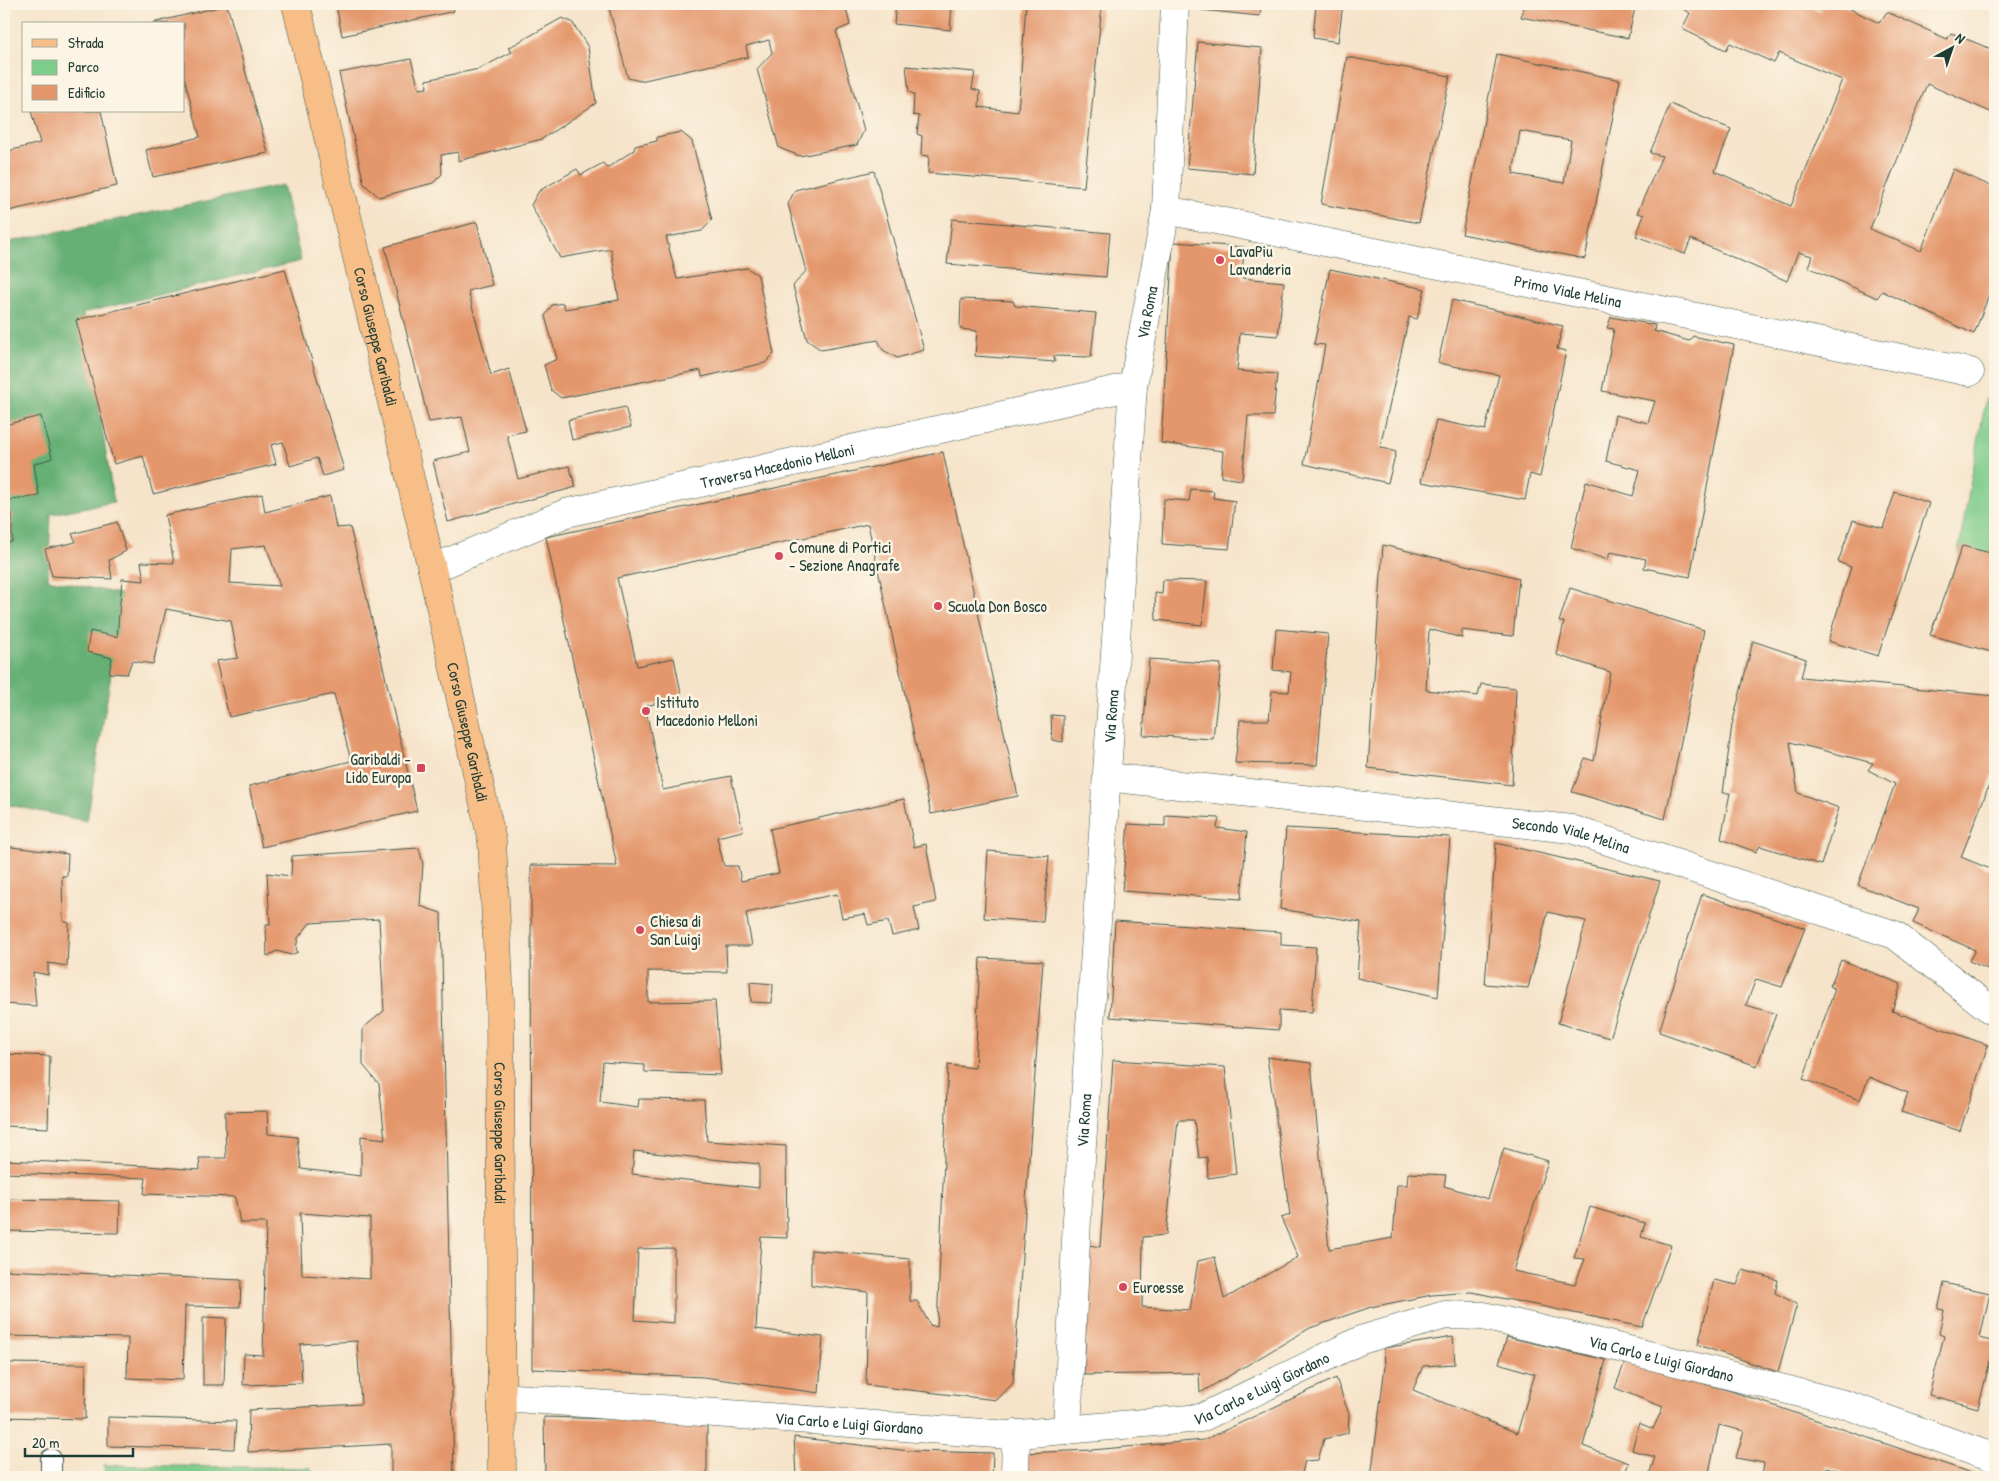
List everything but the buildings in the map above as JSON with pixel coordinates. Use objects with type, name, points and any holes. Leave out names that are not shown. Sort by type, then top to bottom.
[{"type":"main road","name":"Corso Giuseppe Garibaldi","points":[[296,4],[432,569],[492,841],[500,1001],[502,1477]]},
{"type":"street","name":"Via Roma","points":[[1067,1430],[1077,1219],[1133,386],[1166,210],[1175,4]]},
{"type":"street","name":"Primo Viale Melina","points":[[1166,210],[1970,372]]},
{"type":"street","name":"Traversa Macedonio Melloni","points":[[432,569],[566,513],[1133,386]]},
{"type":"street","name":"Secondo Viale Melina","points":[[1107,777],[1571,829],[1895,935],[1995,1013]]},
{"type":"street","name":"Via Carlo e Luigi Giordano","points":[[501,1397],[1009,1435],[1201,1418],[1361,1340],[1445,1316],[1483,1316],[1844,1404],[1995,1458]]},
{"type":"street","points":[[1015,1477],[1016,1434]]},
{"type":"green space","points":[[283,185],[301,261],[83,313],[114,502],[51,514],[48,579],[124,595],[87,821],[4,804],[4,243]]},
{"type":"green space","points":[[1986,398],[1995,400],[1995,560],[1958,553]]},
{"type":"green space","points":[[104,1465],[311,1468],[313,1477],[105,1477]]},
{"type":"place","name":"LavaPiu Lavanderia","points":[[1220,260]]},
{"type":"place","name":"Comune di Portici - Sezione Anagrafe","points":[[779,556]]},
{"type":"place","name":"Scuola Don Bosco","points":[[938,606]]},
{"type":"place","name":"Istituto Macedonio Melloni","points":[[646,711]]},
{"type":"place","name":"Garibaldi - Lido Europa","points":[[421,768]]},
{"type":"place","name":"Chiesa di San Luigi","points":[[640,930]]},
{"type":"place","name":"Euroesse","points":[[1123,1287]]}]
